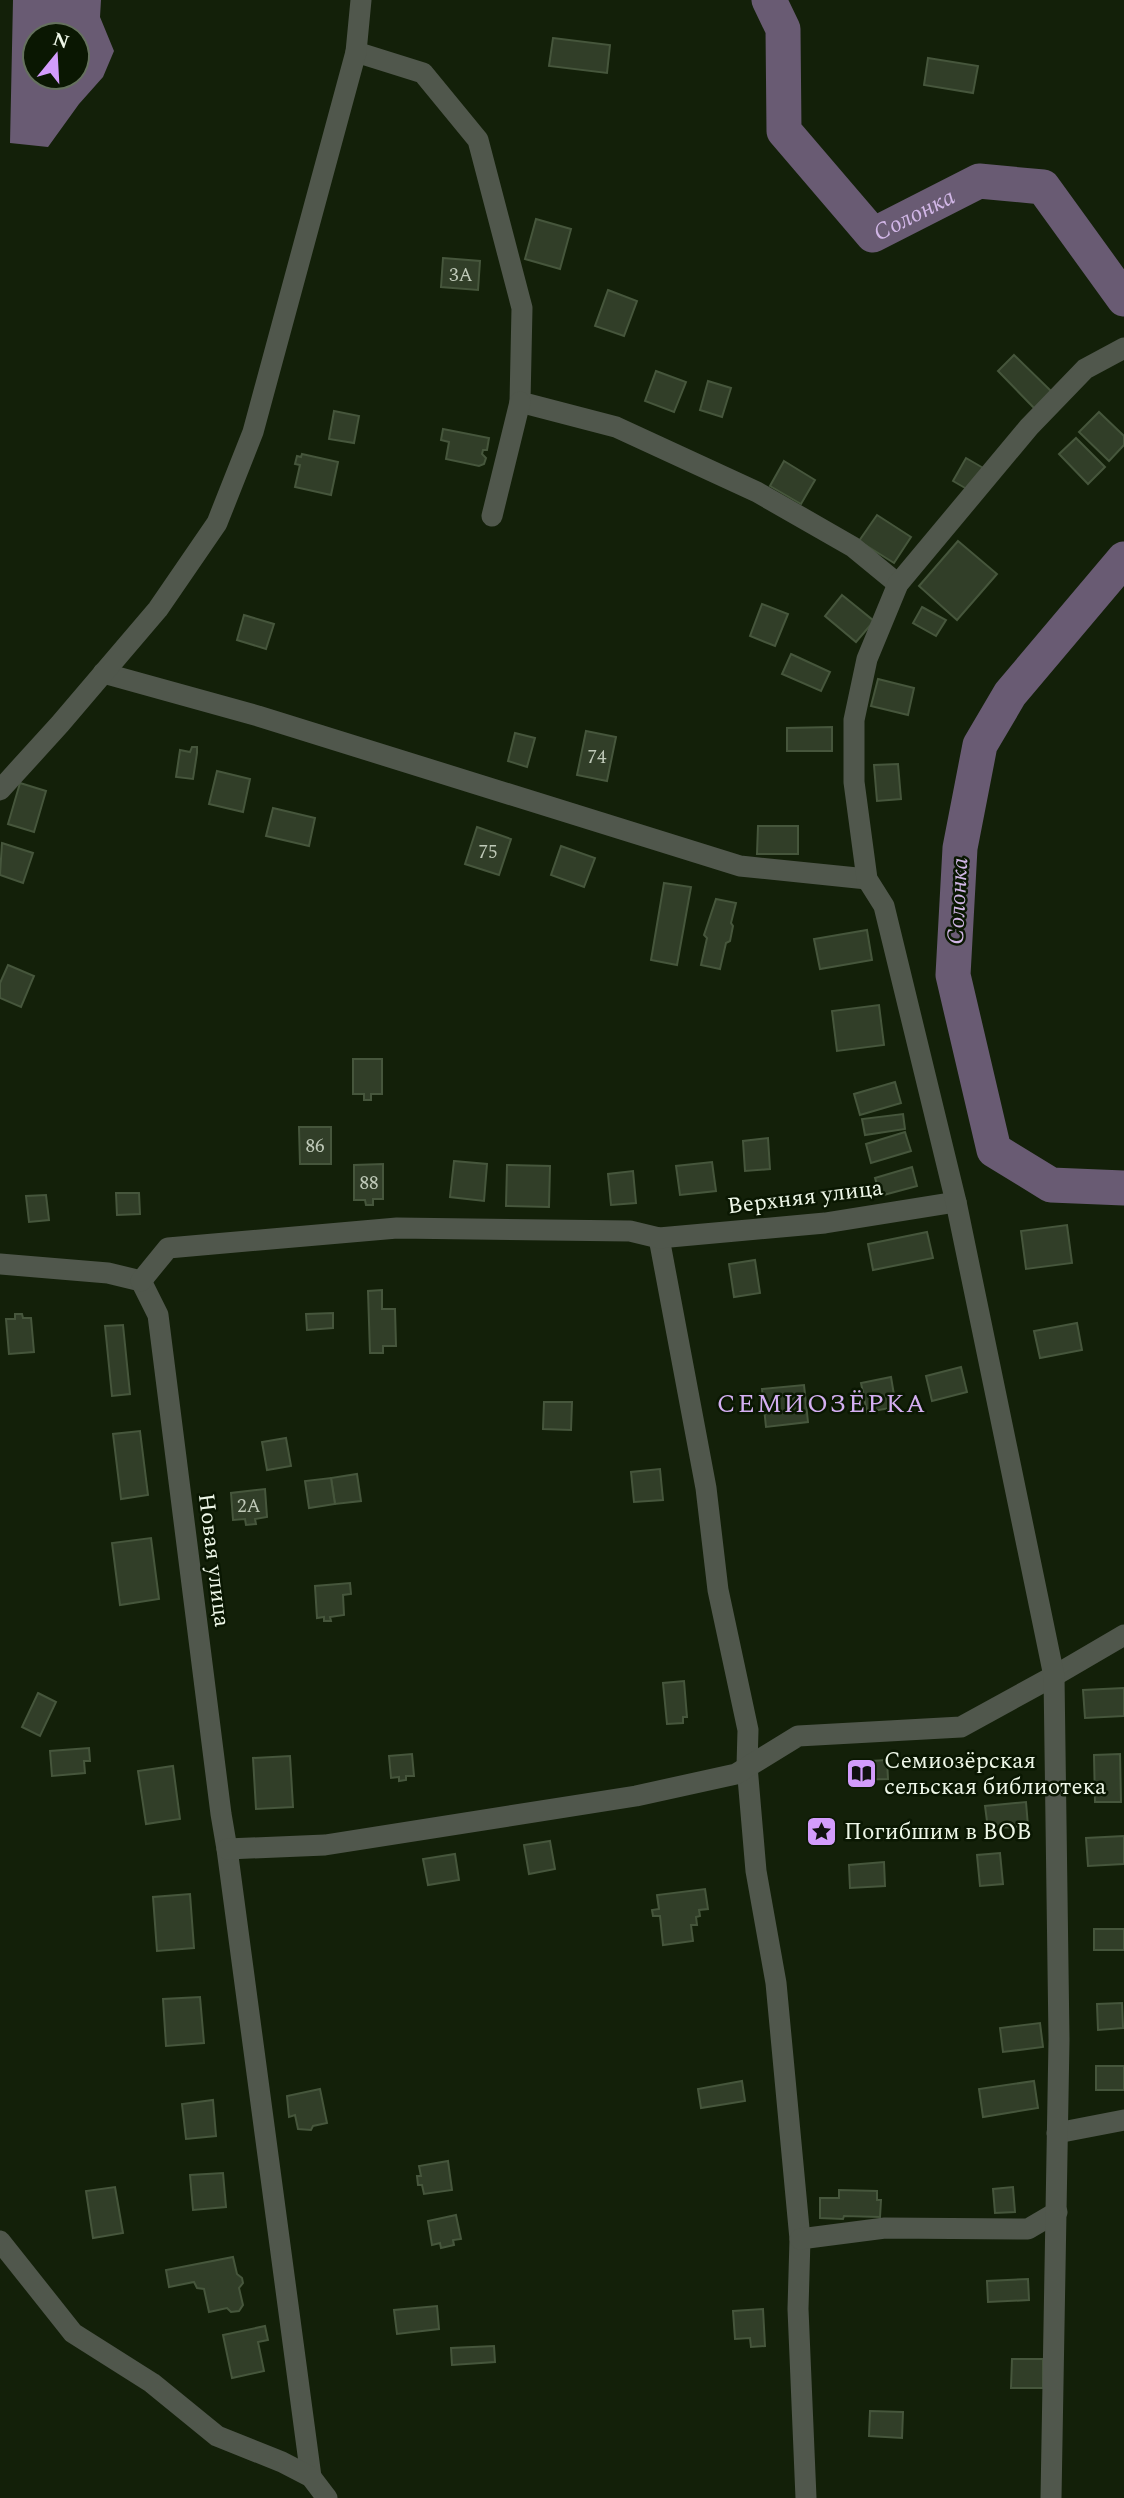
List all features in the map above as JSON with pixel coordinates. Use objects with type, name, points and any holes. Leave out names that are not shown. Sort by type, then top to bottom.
[{"type":"street","points":[[0,790],[158,609],[216,523],[253,432],[356,52],[361,0]]},
{"type":"street","points":[[356,52],[423,73],[478,140],[522,308],[520,402],[492,516]]},
{"type":"street","points":[[1051,2498],[1059,2040],[1054,1676],[956,1202],[884,906],[867,879],[855,782],[854,720],[867,659],[898,584],[1029,427],[1084,369],[1124,348]]},
{"type":"street","points":[[520,402],[616,426],[757,492],[853,547],[898,584]]},
{"type":"street","points":[[103,674],[257,716],[740,866],[867,879]]},
{"type":"street","name":"Верхняя улица","points":[[141,1282],[168,1248],[397,1228],[630,1231],[659,1238],[825,1223],[956,1202]]},
{"type":"street","points":[[659,1238],[706,1488],[718,1590],[748,1730],[747,1766],[756,1871],[776,1983],[800,2238],[798,2309],[806,2498]]},
{"type":"street","points":[[0,1264],[108,1273],[141,1282]]},
{"type":"street","name":"Новая улица","points":[[141,1282],[158,1315],[220,1814],[228,1849],[310,2477]]},
{"type":"street","points":[[228,1849],[325,1845],[636,1796],[736,1773],[798,1736],[961,1727],[1124,1635]]},
{"type":"street","points":[[1057,2133],[1124,2120]]},
{"type":"street","points":[[800,2238],[885,2228],[1028,2229],[1057,2212]]},
{"type":"street","points":[[0,2241],[73,2333],[152,2383],[217,2436],[282,2462],[310,2477],[327,2498]]},
{"type":"shaded area","points":[[13,0],[101,0],[100,17],[114,51],[103,77],[91,90],[91,21],[21,21],[21,91],[91,91],[48,147],[10,143]]},
{"type":"building","points":[[553,38],[610,45],[607,73],[549,66]]},
{"type":"building","points":[[928,58],[978,66],[973,93],[924,85]]},
{"type":"building","points":[[536,219],[571,229],[560,269],[525,259]]},
{"type":"building","points":[[443,258],[480,261],[478,290],[441,287]]},
{"type":"building","points":[[608,290],[637,301],[624,336],[595,326]]},
{"type":"building","points":[[1014,355],[1052,392],[1035,409],[998,371]]},
{"type":"building","points":[[656,371],[686,382],[674,412],[645,401]]},
{"type":"building","points":[[708,381],[731,388],[722,417],[700,410]]},
{"type":"building","points":[[334,411],[359,416],[354,443],[329,439]]},
{"type":"building","points":[[1099,412],[1124,436],[1124,445],[1109,461],[1079,432]]},
{"type":"building","points":[[443,429],[489,438],[487,450],[483,450],[482,454],[486,458],[484,464],[479,466],[446,459],[449,442],[441,440]]},
{"type":"building","points":[[1076,438],[1105,467],[1088,484],[1059,454]]},
{"type":"building","points":[[302,454],[338,462],[331,495],[295,487],[300,465],[295,464],[297,456],[301,457]]},
{"type":"building","points":[[966,458],[985,469],[972,492],[953,481]]},
{"type":"building","points":[[784,461],[815,480],[801,504],[770,486]]},
{"type":"building","points":[[877,515],[911,537],[894,563],[859,541]]},
{"type":"building","points":[[958,541],[997,574],[957,620],[919,586]]},
{"type":"building","points":[[842,595],[874,621],[856,642],[825,616]]},
{"type":"building","points":[[762,604],[788,614],[775,646],[750,636]]},
{"type":"building","points":[[922,607],[946,620],[936,636],[913,623]]},
{"type":"building","points":[[244,615],[274,624],[266,649],[237,640]]},
{"type":"building","points":[[791,654],[830,672],[821,691],[782,674]]},
{"type":"building","points":[[878,679],[914,688],[908,715],[871,706]]},
{"type":"building","points":[[832,727],[832,751],[787,751],[787,728]]},
{"type":"building","points":[[586,731],[616,737],[607,781],[577,775]]},
{"type":"building","points":[[515,733],[535,738],[527,767],[508,761]]},
{"type":"building","points":[[192,747],[197,747],[193,779],[176,777],[180,750],[190,752]]},
{"type":"building","points":[[898,764],[901,799],[877,801],[874,765]]},
{"type":"building","points":[[217,771],[250,779],[243,812],[209,804]]},
{"type":"building","points":[[20,783],[46,791],[34,832],[8,824]]},
{"type":"building","points":[[273,808],[315,818],[309,846],[266,836]]},
{"type":"building","points":[[758,826],[798,826],[798,854],[757,854]]},
{"type":"building","points":[[477,827],[511,839],[499,875],[465,864]]},
{"type":"building","points":[[2,843],[33,853],[23,883],[0,875]]},
{"type":"building","points":[[561,846],[595,858],[584,887],[551,875]]},
{"type":"building","points":[[664,883],[691,887],[677,965],[651,960]]},
{"type":"building","points":[[716,899],[736,903],[730,941],[726,943],[720,969],[701,965],[707,938],[704,935]]},
{"type":"building","points":[[867,930],[872,960],[820,969],[814,939]]},
{"type":"building","points":[[8,965],[34,976],[21,1007],[0,998],[0,983]]},
{"type":"building","points":[[879,1005],[884,1045],[837,1051],[832,1011]]},
{"type":"building","points":[[353,1059],[382,1059],[382,1094],[371,1094],[371,1100],[364,1100],[364,1094],[353,1094]]},
{"type":"building","points":[[895,1082],[901,1103],[860,1115],[854,1094]]},
{"type":"building","points":[[903,1114],[905,1129],[865,1135],[862,1119]]},
{"type":"building","points":[[299,1127],[331,1127],[331,1164],[300,1164]]},
{"type":"building","points":[[905,1132],[911,1151],[871,1163],[866,1144]]},
{"type":"building","points":[[768,1138],[770,1169],[745,1171],[743,1141]]},
{"type":"building","points":[[454,1161],[487,1164],[484,1201],[450,1197]]},
{"type":"building","points":[[712,1162],[716,1191],[680,1195],[676,1166]]},
{"type":"building","points":[[383,1164],[383,1199],[373,1199],[373,1205],[366,1205],[365,1200],[354,1200],[354,1165]]},
{"type":"building","points":[[507,1165],[550,1166],[549,1207],[506,1206]]},
{"type":"building","points":[[912,1167],[917,1186],[880,1196],[875,1178]]},
{"type":"building","points":[[633,1171],[636,1203],[611,1205],[608,1174]]},
{"type":"building","points":[[116,1193],[139,1193],[140,1214],[117,1215]]},
{"type":"building","points":[[46,1195],[49,1220],[29,1222],[26,1196]]},
{"type":"building","points":[[1067,1225],[1072,1263],[1026,1269],[1021,1231]]},
{"type":"building","points":[[927,1232],[933,1258],[873,1270],[868,1244]]},
{"type":"building","points":[[755,1260],[760,1293],[734,1297],[729,1264]]},
{"type":"building","points":[[382,1290],[382,1309],[395,1309],[396,1346],[383,1346],[383,1353],[370,1353],[368,1291]]},
{"type":"building","points":[[333,1313],[333,1328],[307,1330],[306,1314]]},
{"type":"building","points":[[15,1314],[31,1318],[34,1352],[9,1354],[6,1319],[15,1319]]},
{"type":"building","points":[[1077,1323],[1082,1350],[1040,1358],[1034,1331]]},
{"type":"building","points":[[123,1325],[130,1394],[112,1396],[105,1326]]},
{"type":"building","points":[[961,1367],[967,1392],[932,1401],[926,1376]]},
{"type":"building","points":[[891,1377],[896,1407],[867,1412],[861,1383]]},
{"type":"building","points":[[804,1385],[808,1422],[766,1427],[762,1389]]},
{"type":"building","points":[[544,1402],[572,1402],[571,1430],[543,1429]]},
{"type":"building","points":[[140,1431],[148,1495],[121,1499],[113,1434]]},
{"type":"building","points":[[286,1438],[291,1466],[267,1470],[262,1442]]},
{"type":"building","points":[[660,1469],[663,1500],[634,1502],[631,1472]]},
{"type":"building","points":[[357,1474],[361,1501],[335,1504],[331,1478]]},
{"type":"building","points":[[331,1478],[335,1504],[309,1508],[305,1481]]},
{"type":"building","points":[[265,1489],[267,1517],[255,1519],[256,1524],[246,1525],[245,1519],[233,1520],[231,1493]]},
{"type":"building","points":[[151,1538],[159,1599],[120,1605],[112,1543]]},
{"type":"building","points":[[350,1583],[351,1594],[343,1595],[344,1615],[330,1617],[331,1621],[324,1621],[324,1617],[317,1618],[315,1586]]},
{"type":"building","points":[[684,1681],[687,1717],[683,1717],[683,1723],[667,1724],[663,1683]]},
{"type":"building","points":[[1124,1688],[1124,1716],[1085,1718],[1083,1690]]},
{"type":"building","points":[[38,1693],[56,1702],[40,1736],[22,1727]]},
{"type":"building","points":[[89,1748],[90,1761],[84,1761],[85,1773],[52,1776],[50,1751]]},
{"type":"building","points":[[412,1754],[414,1776],[406,1776],[406,1780],[399,1781],[399,1777],[391,1778],[389,1756]]},
{"type":"building","points":[[1120,1754],[1121,1802],[1095,1802],[1094,1755]]},
{"type":"building","points":[[290,1756],[293,1807],[256,1809],[253,1758]]},
{"type":"building","points":[[887,1760],[888,1779],[854,1780],[853,1762]]},
{"type":"building","points":[[173,1766],[180,1819],[146,1824],[138,1771]]},
{"type":"building","points":[[1026,1802],[1028,1826],[988,1829],[985,1806]]},
{"type":"building","points":[[1124,1836],[1124,1864],[1088,1866],[1086,1838]]},
{"type":"building","points":[[550,1841],[555,1869],[529,1874],[524,1845]]},
{"type":"building","points":[[1000,1853],[1003,1884],[980,1886],[977,1855]]},
{"type":"building","points":[[455,1854],[459,1880],[428,1885],[423,1859]]},
{"type":"building","points":[[884,1862],[885,1886],[850,1888],[849,1865]]},
{"type":"building","points":[[705,1889],[708,1909],[699,1910],[697,1925],[691,1925],[693,1941],[663,1945],[660,1916],[653,1916],[652,1910],[659,1909],[657,1895]]},
{"type":"building","points":[[190,1894],[194,1948],[157,1951],[153,1897]]},
{"type":"building","points":[[1094,1929],[1124,1929],[1124,1950],[1094,1950]]},
{"type":"building","points":[[200,1997],[204,2043],[166,2046],[163,1999]]},
{"type":"building","points":[[1122,2003],[1123,2028],[1098,2030],[1097,2004]]},
{"type":"building","points":[[1040,2023],[1043,2047],[1003,2052],[1000,2028]]},
{"type":"building","points":[[1096,2066],[1124,2066],[1124,2090],[1096,2090]]},
{"type":"building","points":[[742,2081],[745,2101],[701,2108],[698,2089]]},
{"type":"building","points":[[1034,2081],[1038,2108],[983,2117],[979,2089]]},
{"type":"building","points":[[320,2089],[327,2123],[313,2126],[311,2130],[298,2129],[295,2115],[289,2117],[287,2096]]},
{"type":"building","points":[[213,2100],[216,2136],[186,2139],[182,2104]]},
{"type":"building","points":[[448,2161],[452,2190],[424,2194],[422,2185],[418,2185],[417,2176],[421,2176],[419,2166]]},
{"type":"building","points":[[223,2173],[226,2207],[193,2210],[190,2175]]},
{"type":"building","points":[[115,2187],[123,2233],[93,2238],[86,2191]]},
{"type":"building","points":[[1013,2187],[1015,2212],[995,2213],[993,2189]]},
{"type":"building","points":[[839,2190],[877,2191],[877,2200],[881,2200],[880,2217],[820,2218],[820,2198],[839,2198]]},
{"type":"building","points":[[456,2215],[461,2239],[453,2240],[454,2245],[441,2248],[440,2243],[432,2245],[428,2221]]},
{"type":"building","points":[[233,2257],[237,2274],[243,2283],[239,2288],[243,2305],[239,2311],[231,2312],[227,2308],[209,2312],[204,2289],[197,2288],[194,2282],[169,2287],[166,2270]]},
{"type":"building","points":[[1028,2279],[1029,2300],[988,2302],[987,2281]]},
{"type":"building","points":[[437,2306],[439,2329],[397,2334],[394,2310]]},
{"type":"building","points":[[763,2309],[765,2346],[751,2347],[750,2338],[735,2339],[733,2311]]},
{"type":"building","points":[[265,2326],[268,2340],[258,2342],[264,2371],[232,2378],[223,2335]]},
{"type":"building","points":[[494,2346],[495,2362],[452,2365],[451,2348]]},
{"type":"building","points":[[1012,2359],[1043,2359],[1043,2388],[1011,2388]]},
{"type":"building","points":[[870,2411],[903,2412],[902,2438],[869,2436]]},
{"type":"waterway","name":"Солонка","points":[[769,0],[783,29],[784,131],[873,235],[979,181],[1043,187],[1124,299]]},
{"type":"waterway","name":"Солонка","points":[[1124,559],[1010,694],[980,745],[960,848],[953,975],[994,1150],[1051,1185],[1124,1188]]},
{"type":"place","name":"Семиозёрская сельская библиотека","points":[[861,1773]]},
{"type":"place","name":"Погибшим в ВОВ","points":[[821,1831]]},
{"type":"district","name":"СЕМИОЗЁРКА","points":[[822,1403]]}]
